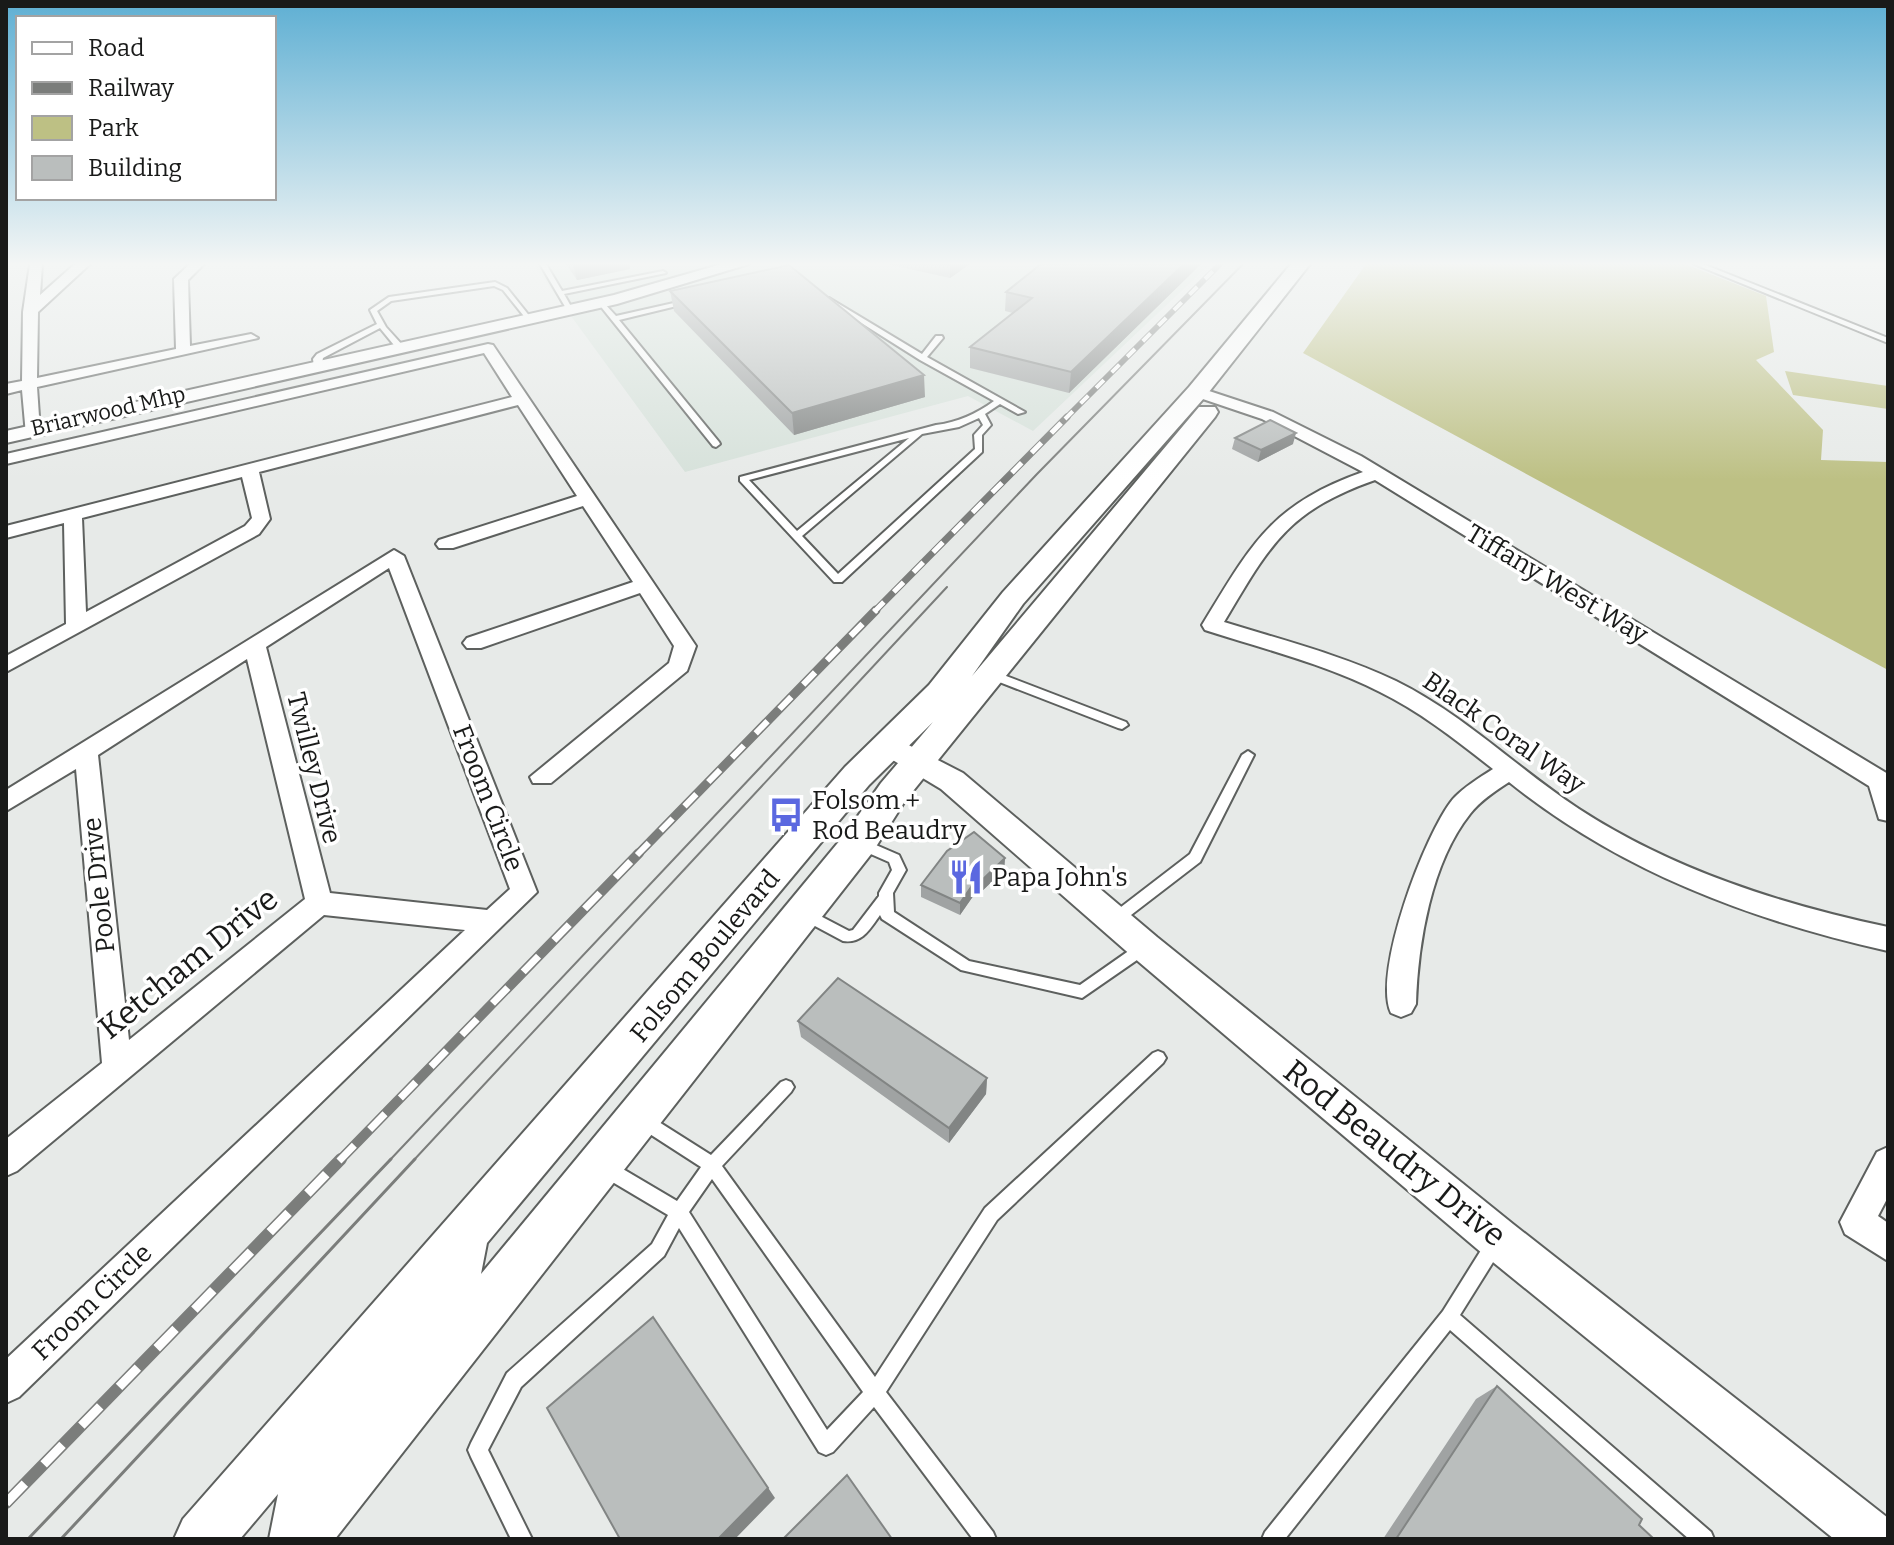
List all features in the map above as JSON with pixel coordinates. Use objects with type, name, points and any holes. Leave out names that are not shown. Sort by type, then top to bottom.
[{"type":"main road","name":"Folsom Boulevard","points":[[203,1539],[857,776],[906,753],[993,675],[1250,336]]},
{"type":"main road","name":"Folsom Boulevard","points":[[297,1539],[859,843],[893,792],[906,753],[1013,598],[1261,336]]},
{"type":"main road","points":[[297,1539],[307,1490],[333,1439],[453,1289],[464,1238]]},
{"type":"street","points":[[29,336],[28,384],[32,431]]},
{"type":"street","points":[[183,336],[183,352]]},
{"type":"street","points":[[6,437],[454,336]]},
{"type":"street","points":[[6,389],[251,338]]},
{"type":"street","name":"Briarwood Mhp","points":[[6,459],[488,348],[685,646],[685,656],[679,666],[542,777]]},
{"type":"street","name":"Tiffany West Way","points":[[1208,395],[1294,426],[1377,473],[1880,781],[1888,812]]},
{"type":"street","points":[[6,532],[523,399]]},
{"type":"street","points":[[6,665],[258,525],[261,519],[249,469]]},
{"type":"street","name":"Black Coral Way","points":[[1377,473],[1305,501],[1277,523],[1212,625],[1376,681],[1441,718],[1605,836],[1691,881],[1783,915],[1888,939]]},
{"type":"street","points":[[446,544],[589,498]]},
{"type":"street","points":[[73,514],[76,627]]},
{"type":"street","name":"Froom Circle","points":[[6,802],[394,556],[524,892],[6,1384]]},
{"type":"street","points":[[474,643],[645,585]]},
{"type":"street","name":"Twilley Drive","points":[[255,646],[319,903]]},
{"type":"street","name":"Poole Drive","points":[[86,752],[117,1066]]},
{"type":"street","name":"Rod Beaudry Drive","points":[[906,753],[952,781],[1113,921],[1498,1239],[1874,1539]]},
{"type":"street","points":[[1401,1004],[1402,962],[1440,841],[1463,805],[1484,786],[1510,770]]},
{"type":"street","name":"Ketcham Drive","points":[[6,1160],[319,903],[492,922]]},
{"type":"street","points":[[1888,1163],[1857,1222],[1888,1244]]},
{"type":"lane","points":[[318,367],[317,359],[320,356],[359,336]]},
{"type":"lane","points":[[391,336],[401,348]]},
{"type":"lane","points":[[628,336],[716,444]]},
{"type":"lane","points":[[888,336],[1021,412]]},
{"type":"lane","points":[[923,358],[939,338]]},
{"type":"lane","points":[[981,414],[987,425],[978,435],[979,450],[838,580],[743,479],[920,432],[951,427],[981,414],[999,401]]},
{"type":"lane","points":[[951,427],[978,435]]},
{"type":"lane","points":[[797,536],[920,432]]},
{"type":"lane","points":[[993,675],[1122,725]]},
{"type":"lane","points":[[1113,921],[1195,858],[1248,755]]},
{"type":"lane","points":[[802,912],[848,937],[858,934],[886,898],[899,870],[894,859],[859,843]]},
{"type":"lane","points":[[886,898],[887,915],[966,966],[1082,992],[1145,947]]},
{"type":"lane","points":[[601,1165],[679,1212],[826,1445],[875,1393],[991,1214],[1158,1058]]},
{"type":"lane","points":[[522,1539],[478,1450],[514,1380],[658,1250],[679,1212],[712,1165],[786,1087]]},
{"type":"lane","points":[[639,1118],[712,1165],[875,1393],[986,1539]]},
{"type":"lane","points":[[1272,1539],[1449,1317],[1498,1239]]},
{"type":"lane","points":[[1449,1317],[1704,1539]]},
{"type":"shaded area","points":[[586,336],[1134,336],[1033,431],[968,396],[685,472]]},
{"type":"green space","points":[[1315,336],[1772,336],[1774,352],[1756,360],[1823,430],[1821,460],[1888,462],[1888,670],[1303,353]]},
{"type":"green space","points":[[1785,371],[1888,386],[1888,409],[1793,395]]},
{"type":"building","points":[[715,336],[876,336],[924,375],[792,413]]},
{"type":"building","points":[[984,336],[1109,336],[1071,372],[970,347]]},
{"type":"building","points":[[1270,420],[1296,433],[1261,450],[1235,438]]},
{"type":"building","name":"Papa John's","points":[[974,832],[1005,858],[980,882],[976,880],[960,903],[921,885],[947,851]]},
{"type":"building","points":[[838,978],[987,1078],[949,1128],[798,1021]]},
{"type":"building","points":[[653,1317],[768,1488],[718,1539],[620,1539],[547,1408]]},
{"type":"building","points":[[1497,1386],[1642,1519],[1639,1525],[1654,1539],[1396,1539]]},
{"type":"building","points":[[847,1475],[892,1539],[783,1539]]},
{"type":"tram line","points":[[389,1161],[1037,474],[1172,336]]},
{"type":"tram line","points":[[413,1161],[947,587]]},
{"type":"tram line","points":[[28,1539],[391,1159]]},
{"type":"tram line","points":[[61,1539],[415,1159]]},
{"type":"railway","points":[[1067,417],[1148,336]]},
{"type":"railway","points":[[874,612],[1067,417]]},
{"type":"railway","points":[[637,855],[876,610]]},
{"type":"railway","points":[[339,1161],[639,853]]},
{"type":"railway","points":[[6,1503],[341,1159]]},
{"type":"place","name":"Folsom + Rod Beaudry","points":[[786,815]]},
{"type":"place","name":"Papa John's","points":[[966,877]]}]
